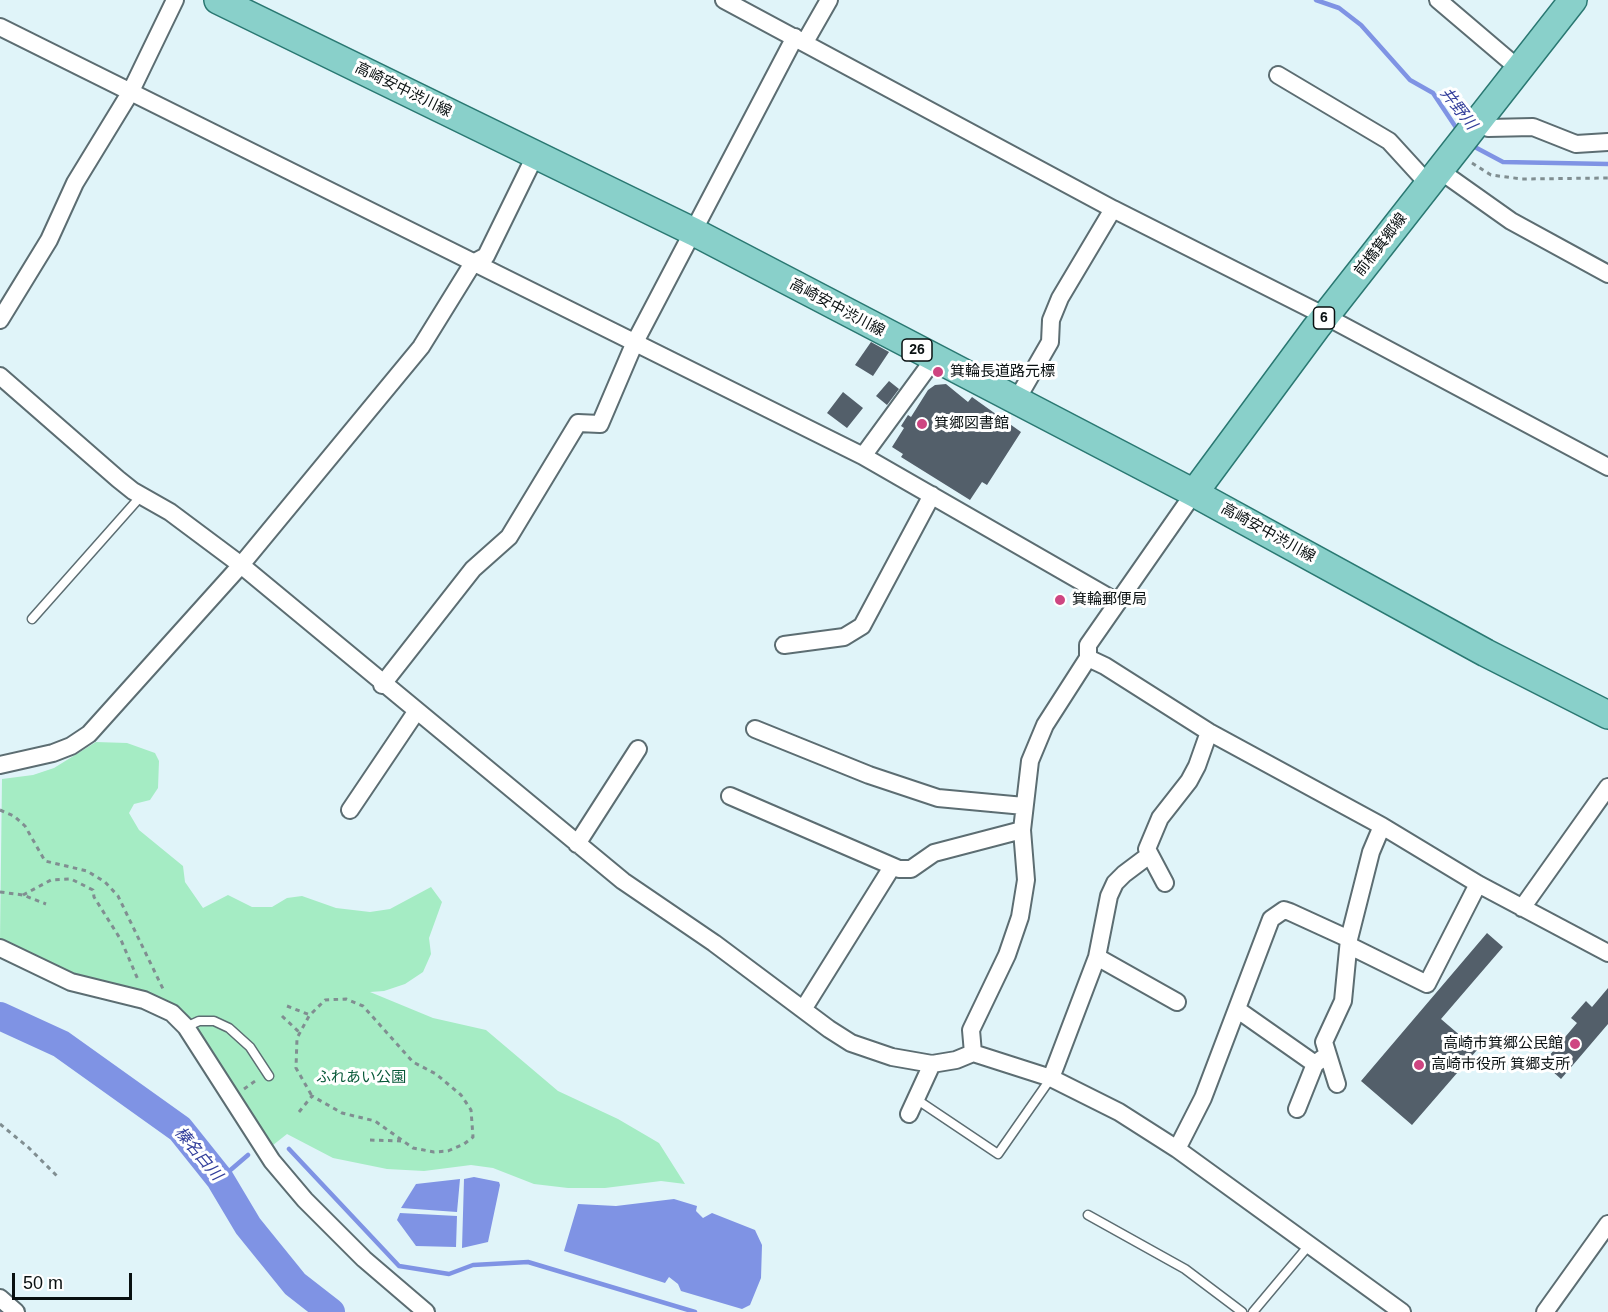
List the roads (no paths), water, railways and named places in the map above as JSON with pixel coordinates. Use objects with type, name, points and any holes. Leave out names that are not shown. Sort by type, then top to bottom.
[{"type":"main road","name":"高崎安中渋川線","points":[[218,0],[694,232],[1194,493],[1475,647],[1608,715]]},
{"type":"main road","name":"前橋箕郷線","points":[[1194,493],[1325,316],[1573,0]]},
{"type":"street","points":[[0,320],[49,240],[75,183],[130,93],[174,0]]},
{"type":"street","points":[[723,0],[800,39],[1113,209],[1325,316],[1608,466]]},
{"type":"street","points":[[382,685],[473,569],[509,537],[578,423],[600,424],[635,342],[694,232],[800,39],[829,0]]},
{"type":"street","points":[[1438,0],[1518,68]]},
{"type":"street","points":[[0,27],[863,456],[1117,602]]},
{"type":"street","points":[[1278,75],[1389,141],[1421,176],[1454,150],[1488,128],[1533,127],[1576,144],[1608,142]]},
{"type":"street","points":[[1454,150],[1510,221],[1608,274]]},
{"type":"street","points":[[0,765],[45,756],[71,746],[89,734],[241,565],[421,347],[473,263],[486,256],[536,154]]},
{"type":"street","points":[[1016,402],[1050,342],[1051,320],[1060,298],[1113,209]]},
{"type":"street","points":[[863,456],[934,359]]},
{"type":"street","points":[[0,376],[118,479],[141,496],[170,512],[241,565],[382,685],[622,881],[804,1008],[829,1029],[860,1047],[892,1057],[932,1064],[956,1060],[973,1053],[1051,1078],[1119,1112],[1177,1149],[1402,1312]]},
{"type":"street","points":[[973,1053],[971,1030],[1007,955],[1020,917],[1026,880],[1022,830],[1030,761],[1045,725],[1088,658],[1088,645],[1194,493]]},
{"type":"street","points":[[784,645],[844,637],[862,626],[932,495]]},
{"type":"street","points":[[1088,658],[1105,666],[1209,732],[1382,826],[1522,909],[1608,953]]},
{"type":"street","points":[[350,810],[416,712]]},
{"type":"street","points":[[755,729],[869,775],[938,798],[1024,806]]},
{"type":"street","points":[[1165,883],[1147,849],[1152,832],[1160,818],[1189,781],[1209,732]]},
{"type":"street","points":[[577,844],[638,749]]},
{"type":"street","points":[[1522,909],[1608,787]]},
{"type":"street","points":[[730,796],[892,867],[911,869],[933,853],[1022,830]]},
{"type":"street","points":[[1297,1109],[1321,1059],[1324,1042],[1343,1001],[1349,943],[1371,852],[1382,826]]},
{"type":"street","points":[[1051,1078],[1097,957],[1109,896],[1115,883],[1149,856]]},
{"type":"street","points":[[804,1008],[892,867]]},
{"type":"street","points":[[1177,1149],[1203,1098],[1271,919],[1277,913],[1284,910],[1290,912],[1427,984],[1478,884]]},
{"type":"street","points":[[0,948],[71,982],[144,1000],[166,1010],[186,1027],[249,1127],[299,1193],[364,1259],[426,1312]]},
{"type":"street","points":[[1097,957],[1177,1002]]},
{"type":"street","points":[[1238,1010],[1321,1059],[1337,1084]]},
{"type":"street","points":[[913,1106],[932,1064]]},
{"type":"street","points":[[1545,1312],[1608,1224]]},
{"type":"street","points":[[0,1298],[16,1312]]},
{"type":"lane","points":[[32,619],[141,496]]},
{"type":"lane","points":[[186,1027],[199,1021],[213,1021],[229,1028],[250,1047],[269,1076]]},
{"type":"lane","points":[[913,1106],[998,1154],[1051,1078]]},
{"type":"lane","points":[[1088,1215],[1185,1269],[1242,1312]]},
{"type":"lane","points":[[1253,1312],[1310,1244]]},
{"type":"water","points":[[474,1177],[499,1182],[500,1185],[488,1242],[462,1248],[464,1179]]},
{"type":"water","points":[[460,1179],[457,1212],[401,1208],[416,1184]]},
{"type":"water","points":[[674,1199],[697,1206],[696,1211],[703,1218],[712,1213],[755,1230],[762,1245],[761,1278],[750,1305],[742,1309],[681,1291],[678,1284],[669,1277],[665,1283],[564,1251],[578,1204],[616,1206]]},
{"type":"water","points":[[400,1213],[457,1216],[456,1247],[416,1246],[397,1220]]},
{"type":"waterway","name":"井野川","points":[[1316,0],[1339,8],[1361,25],[1410,80],[1433,93],[1459,132]]},
{"type":"waterway","name":"井野川","points":[[1471,145],[1503,162],[1608,164]]},
{"type":"waterway","name":"榛名白川","points":[[0,1016],[61,1044],[180,1129],[220,1179],[248,1226],[295,1284],[331,1312]]},
{"type":"waterway","points":[[289,1149],[399,1266],[449,1274],[473,1265],[528,1262],[695,1312]]},
{"type":"waterway","points":[[220,1179],[248,1155]]},
{"type":"place","name":"箕輪長道路元標","points":[[938,372]]},
{"type":"place","name":"箕郷図書館","points":[[922,424]]},
{"type":"place","name":"箕輪郵便局","points":[[1060,600]]},
{"type":"place","name":"高崎市箕郷公民館","points":[[1575,1044]]},
{"type":"place","name":"高崎市役所 箕郷支所","points":[[1419,1065]]},
{"type":"park label","name":"ふれあい公園","points":[[361,1078]]}]
